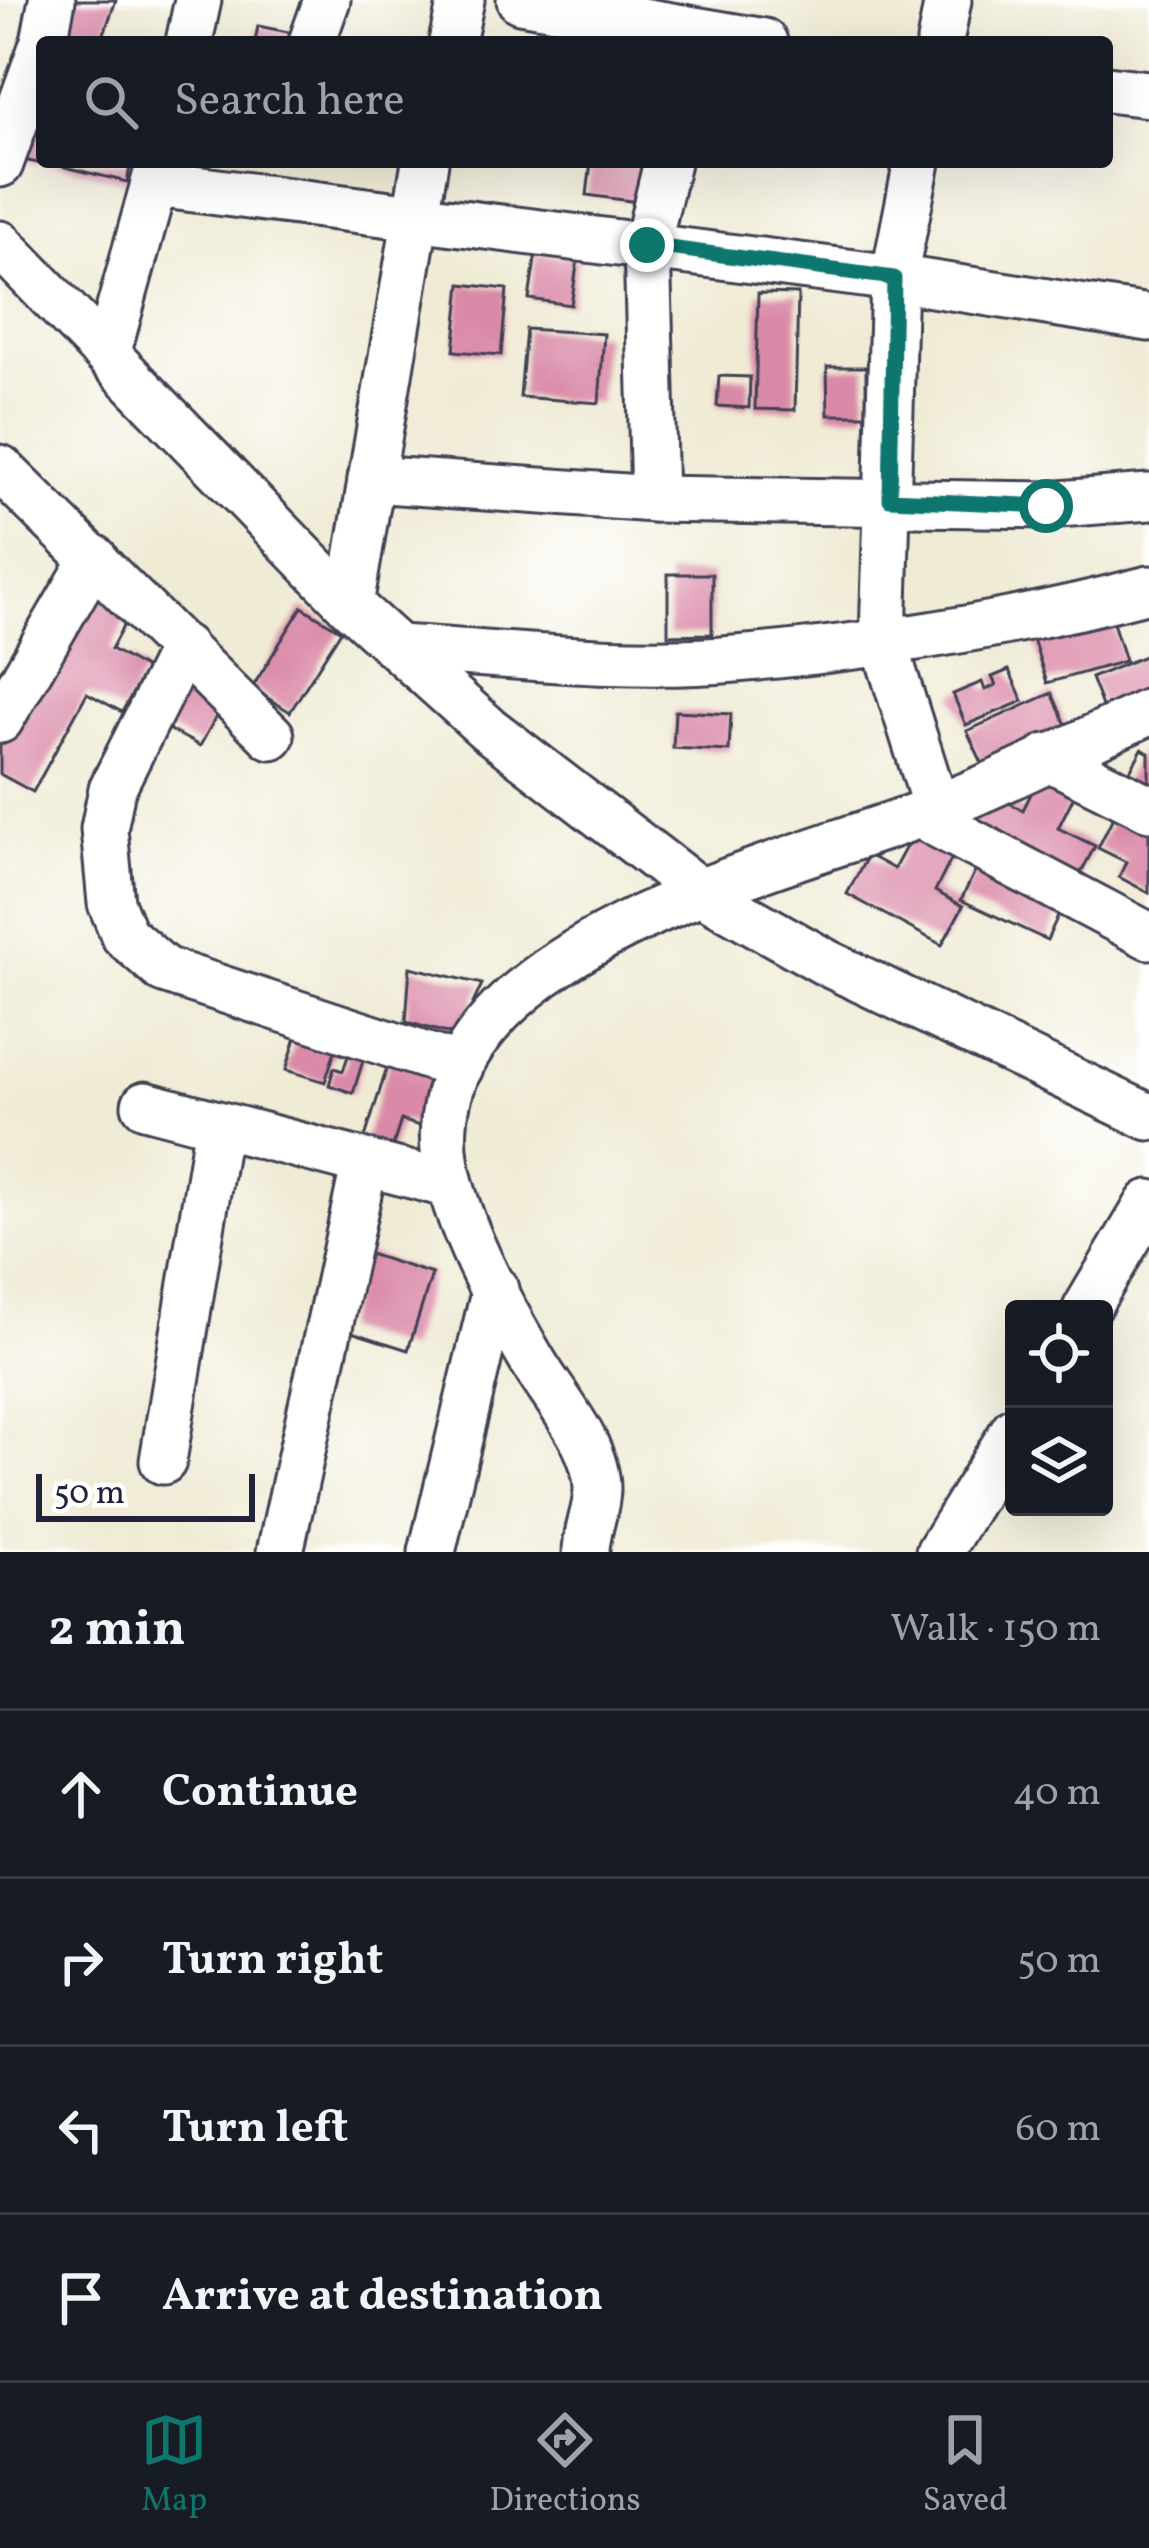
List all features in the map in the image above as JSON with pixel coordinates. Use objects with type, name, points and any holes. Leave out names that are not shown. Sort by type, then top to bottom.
[{"type":"street","points":[[45,36],[52,0]]},
{"type":"street","points":[[189,36],[198,0]]},
{"type":"street","points":[[314,36],[327,0]]},
{"type":"street","points":[[453,36],[461,0]]},
{"type":"street","points":[[520,0],[701,24],[743,36]]},
{"type":"street","points":[[941,36],[948,0]]},
{"type":"street","points":[[0,164],[36,64]]},
{"type":"street","points":[[1113,90],[1149,94]]},
{"type":"street","points":[[350,605],[424,168]]},
{"type":"street","points":[[654,499],[647,245],[666,168]]},
{"type":"street","points":[[915,168],[894,278],[883,639],[928,811],[1149,936]]},
{"type":"street","points":[[108,351],[158,173],[414,215],[894,278],[1149,318]]},
{"type":"street","points":[[0,244],[350,605],[488,729],[699,891],[827,963],[1149,1117]]},
{"type":"street","points":[[0,468],[272,736]]},
{"type":"street","points":[[371,479],[654,499],[890,499],[1046,506],[1149,497]]},
{"type":"street","points":[[0,720],[17,649],[94,558]]},
{"type":"street","points":[[398,648],[574,658],[733,659],[1024,620],[1149,589]]},
{"type":"street","points":[[183,647],[112,789],[106,848],[111,903],[124,935],[164,970],[460,1067]]},
{"type":"street","points":[[586,1552],[597,1489],[587,1450],[495,1289],[449,1185],[442,1126],[460,1067],[489,1017],[540,973],[699,891],[928,811],[1149,712]]},
{"type":"street","points":[[1048,757],[1149,808]]},
{"type":"street","points":[[145,1105],[449,1185]]},
{"type":"street","points":[[163,1461],[218,1124]]},
{"type":"street","points":[[280,1552],[364,1162]]},
{"type":"street","points":[[1091,1300],[1149,1203]]},
{"type":"street","points":[[432,1552],[495,1289]]},
{"type":"street","points":[[939,1552],[1005,1445]]},
{"type":"building","points":[[61,0],[116,0],[103,36],[48,36]]},
{"type":"building","points":[[258,26],[303,35],[303,36],[256,36]]},
{"type":"building","points":[[32,121],[36,122],[36,163],[24,160]]},
{"type":"building","points":[[69,168],[130,168],[127,182]]},
{"type":"building","points":[[590,168],[642,168],[638,202],[587,195]]},
{"type":"building","points":[[536,253],[578,259],[571,305],[529,299]]},
{"type":"building","points":[[461,284],[507,289],[501,355],[454,351]]},
{"type":"building","points":[[758,293],[798,294],[795,410],[755,409]]},
{"type":"building","points":[[526,329],[604,334],[599,403],[520,397]]},
{"type":"building","points":[[827,367],[866,367],[866,415],[828,415]]},
{"type":"building","points":[[719,376],[750,377],[749,408],[717,406]]},
{"type":"building","points":[[668,574],[712,574],[712,634],[668,635]]},
{"type":"building","points":[[90,577],[136,602],[111,649],[146,669],[122,712],[87,693],[33,792],[0,774],[0,743]]},
{"type":"building","points":[[302,607],[341,631],[290,712],[252,688]]},
{"type":"building","points":[[1111,616],[1125,661],[1047,683],[1033,639]]},
{"type":"building","points":[[1149,654],[1149,693],[1104,711],[1091,678]]},
{"type":"building","points":[[1009,670],[1023,701],[966,725],[953,694],[982,682],[985,690],[996,685],[992,677]]},
{"type":"building","points":[[182,680],[224,702],[200,746],[159,724]]},
{"type":"building","points":[[1052,693],[1067,727],[983,765],[967,731]]},
{"type":"building","points":[[675,711],[731,714],[729,751],[673,748]]},
{"type":"building","points":[[1142,749],[1149,753],[1149,796],[1124,782]]},
{"type":"building","points":[[1043,770],[1078,788],[1058,828],[1095,846],[1076,882],[946,816],[995,796],[1023,810]]},
{"type":"building","points":[[1115,813],[1149,830],[1149,893],[1119,877],[1126,862],[1098,848]]},
{"type":"building","points":[[915,830],[955,852],[935,891],[963,906],[942,945],[847,894],[868,855],[894,869]]},
{"type":"building","points":[[976,869],[1061,909],[1047,940],[961,900]]},
{"type":"building","points":[[410,967],[482,984],[458,1036],[406,1022]]},
{"type":"building","points":[[300,1025],[339,1038],[325,1082],[286,1070]]},
{"type":"building","points":[[343,1041],[367,1048],[353,1093],[329,1085],[334,1068],[343,1071],[348,1056],[338,1053]]},
{"type":"building","points":[[392,1052],[448,1070],[429,1129],[401,1120],[389,1158],[361,1150]]},
{"type":"building","points":[[366,1253],[432,1274],[408,1350],[342,1329]]},
{"type":"route","points":[[647,245],[894,278],[890,499],[1046,506]]}]
